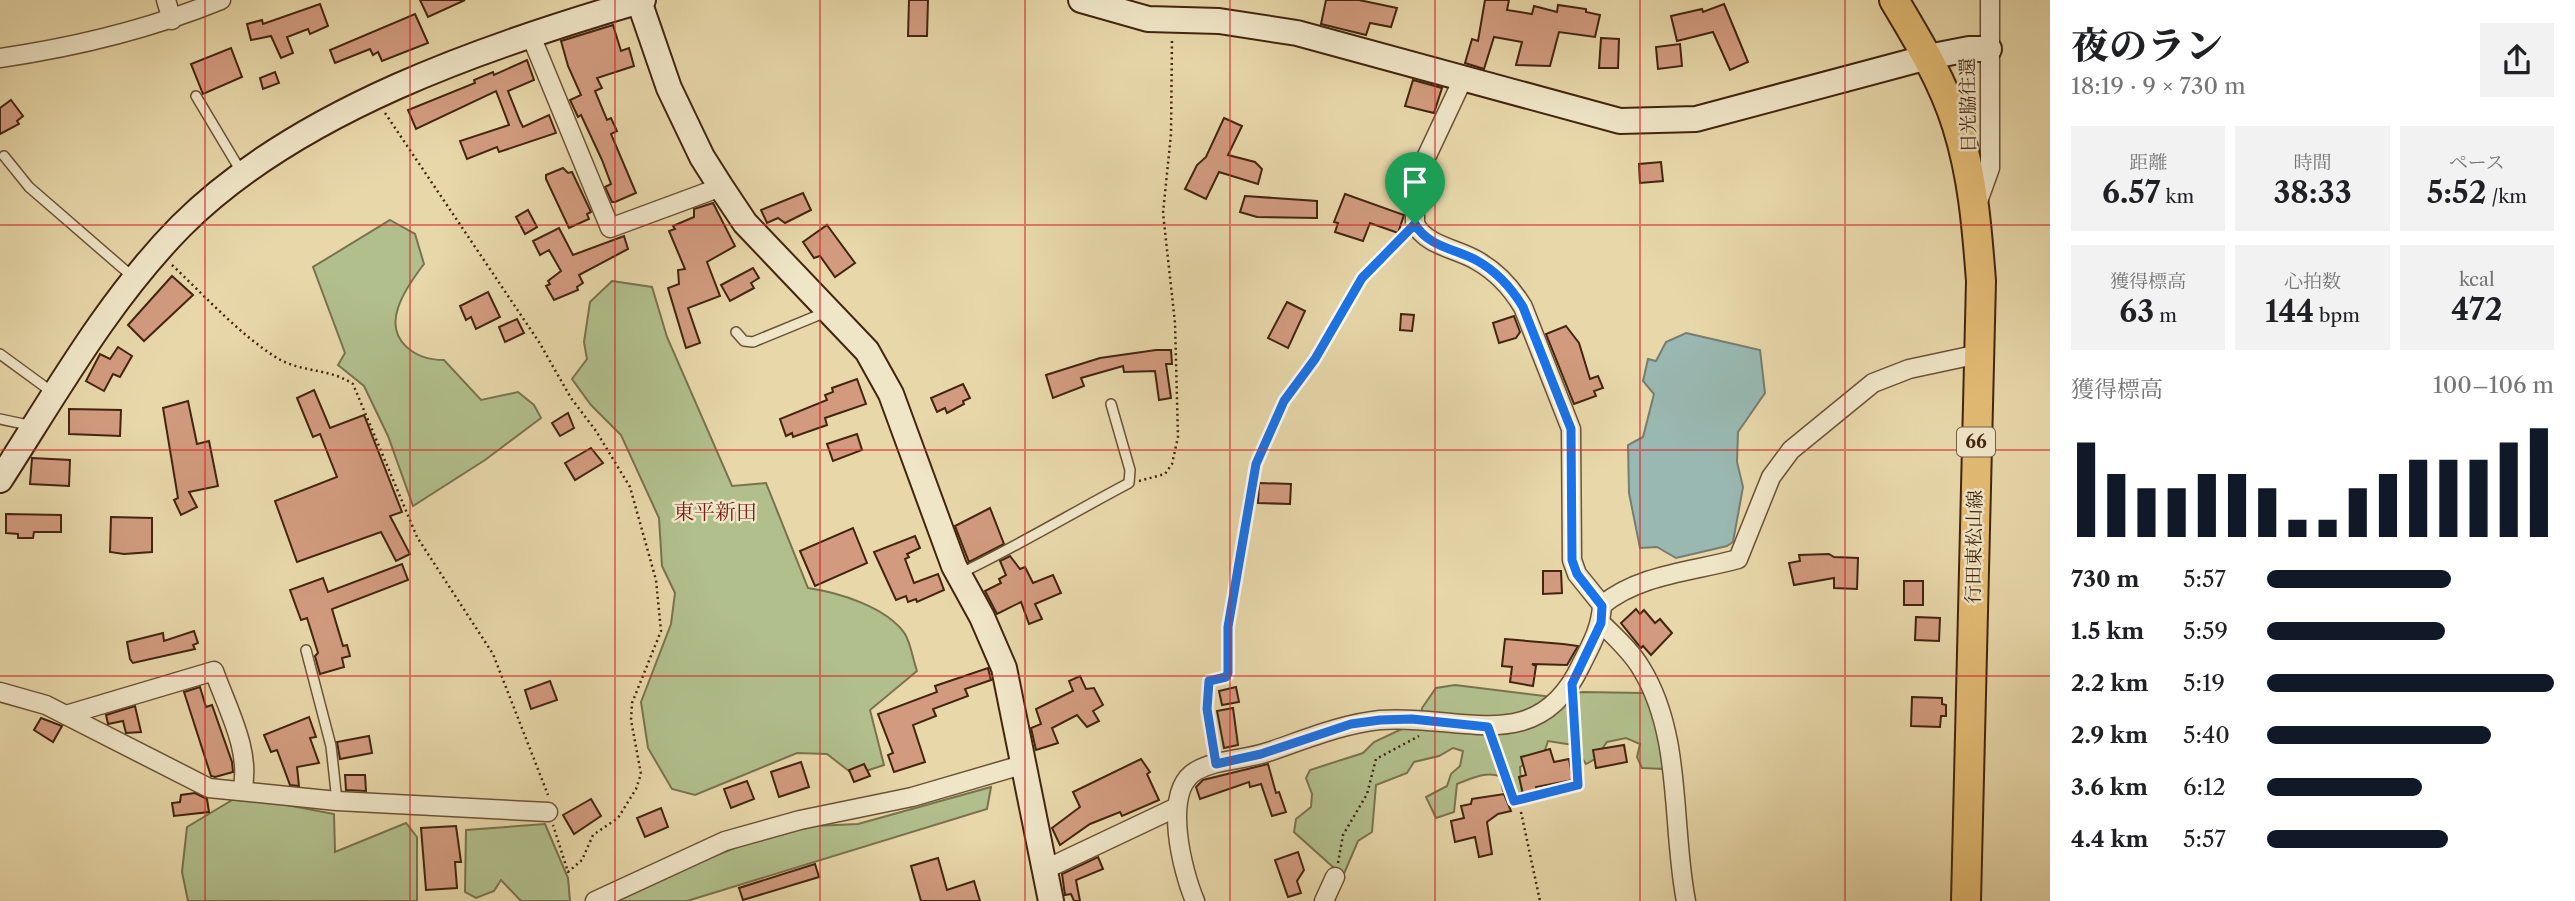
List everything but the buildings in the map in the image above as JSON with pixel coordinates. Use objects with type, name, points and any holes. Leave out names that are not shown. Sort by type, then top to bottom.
[{"type":"main road","name":"行田東松山線","points":[[1894,0],[1928,57],[1957,125],[1976,207],[1981,281],[1966,901]]},
{"type":"street","points":[[166,0],[172,20]]},
{"type":"street","points":[[1081,0],[1148,19],[1219,22],[1297,33],[1607,119],[1696,119],[1928,57],[1969,49],[1989,49]]},
{"type":"street","name":"日光脇往還","points":[[1976,207],[1990,168],[1990,0]]},
{"type":"street","points":[[0,480],[106,315],[182,225],[243,174],[323,123],[375,98],[582,14],[641,1],[669,88],[702,157],[721,187],[745,223],[831,310],[867,351],[891,394],[958,575],[982,617],[1004,668],[1051,901]]},
{"type":"street","points":[[0,58],[66,48],[172,20],[211,2]]},
{"type":"street","points":[[531,36],[610,229],[721,187]]},
{"type":"street","points":[[1463,79],[1415,181],[1415,224],[1428,239],[1476,260],[1495,272],[1514,292],[1523,307],[1571,429],[1572,560],[1577,574],[1602,614],[1641,667],[1655,697],[1667,741],[1686,901]]},
{"type":"street","points":[[1195,901],[1182,869],[1177,807],[1191,775],[1216,764],[1261,754],[1351,724],[1412,719],[1488,727],[1517,724],[1536,717],[1558,703],[1572,684],[1602,614],[1617,593],[1648,579],[1738,559],[1771,477],[1791,450],[1873,383],[1909,369],[1979,354]]},
{"type":"street","points":[[65,715],[214,671],[244,759],[246,774],[242,791]]},
{"type":"street","points":[[0,692],[46,705],[209,788],[337,801],[548,811]]},
{"type":"street","points":[[595,901],[725,841],[800,820],[922,794],[1025,764]]},
{"type":"street","points":[[1046,869],[1177,807]]},
{"type":"street","points":[[1324,901],[1335,877]]},
{"type":"lane","points":[[196,96],[243,174]]},
{"type":"lane","points":[[4,156],[29,187],[135,279]]},
{"type":"lane","points":[[736,331],[744,341],[753,342],[831,310]]},
{"type":"lane","points":[[0,354],[55,395]]},
{"type":"lane","points":[[958,575],[1026,542],[1057,520],[1129,483],[1130,470],[1111,404]]},
{"type":"lane","points":[[0,419],[34,426]]},
{"type":"lane","points":[[306,650],[331,746],[337,801]]},
{"type":"lane","points":[[1488,727],[1514,801]]},
{"type":"path","points":[[1129,483],[1165,474],[1172,464],[1178,437],[1175,323],[1163,213],[1171,134],[1172,20]]},
{"type":"path","points":[[158,252],[277,358],[298,368],[340,375],[353,384],[417,537],[493,654],[550,801],[548,811],[568,872],[582,860],[593,835],[618,818],[636,789],[641,774],[631,720],[632,703],[661,631],[656,580],[630,487],[596,431],[570,398],[539,342],[375,98]]},
{"type":"path","points":[[1216,764],[1209,726],[1207,693],[1209,681],[1226,677],[1228,673],[1228,627],[1256,464],[1284,401],[1315,359],[1362,278],[1415,224]]},
{"type":"path","points":[[1540,901],[1521,811],[1514,801],[1578,785],[1572,684]]},
{"type":"path","points":[[1335,877],[1343,835],[1367,794],[1376,759],[1443,723]]},
{"type":"green space","points":[[390,220],[415,234],[424,264],[406,290],[398,308],[396,330],[400,339],[423,357],[444,360],[481,400],[518,392],[534,405],[541,418],[485,460],[413,506],[388,436],[364,386],[338,365],[345,353],[313,267]]},
{"type":"green space","points":[[612,281],[652,287],[667,337],[732,486],[766,483],[808,588],[861,602],[897,624],[905,634],[917,671],[870,710],[884,765],[854,775],[827,754],[797,753],[695,795],[672,789],[648,748],[641,702],[671,624],[675,593],[662,566],[659,518],[621,435],[591,405],[572,379],[587,359],[584,342],[590,302]]},
{"type":"green space","points":[[1455,685],[1552,697],[1583,692],[1643,693],[1652,701],[1664,769],[1642,768],[1637,757],[1640,744],[1626,738],[1607,742],[1595,759],[1586,764],[1573,745],[1548,741],[1544,753],[1520,767],[1522,793],[1517,797],[1503,791],[1500,776],[1478,776],[1457,784],[1454,812],[1436,818],[1426,797],[1447,786],[1451,774],[1460,766],[1463,751],[1453,748],[1439,756],[1414,762],[1407,773],[1376,785],[1372,832],[1358,841],[1343,876],[1294,832],[1296,819],[1311,807],[1312,794],[1306,778],[1310,770],[1363,753],[1374,742],[1421,720],[1422,708],[1436,688]]},
{"type":"green space","points":[[991,787],[987,809],[687,901],[614,901],[663,876],[740,846],[814,826],[858,824]]},
{"type":"green space","points":[[239,796],[334,814],[335,852],[406,823],[417,837],[417,901],[188,901],[182,872],[187,827]]},
{"type":"green space","points":[[545,824],[568,878],[570,901],[521,901],[501,880],[494,891],[476,898],[465,892],[466,830]]},
{"type":"water","points":[[1686,333],[1760,350],[1765,393],[1738,432],[1737,462],[1743,487],[1733,542],[1727,546],[1676,558],[1657,547],[1640,548],[1629,493],[1628,445],[1643,437],[1654,394],[1643,381],[1648,359],[1656,361],[1666,342]]},
{"type":"district","name":"東平新田","points":[[715,511]]},
{"type":"route","points":[[1415,224],[1420,234],[1428,239],[1476,260],[1495,272],[1514,292],[1523,307],[1571,429],[1572,560],[1577,574],[1602,606],[1601,623],[1572,684],[1578,785],[1514,801],[1488,727],[1412,719],[1380,720],[1351,724],[1261,754],[1216,764],[1209,726],[1209,681],[1226,677],[1228,673],[1228,627],[1256,464],[1284,401],[1315,359],[1362,278],[1415,224]]}]
